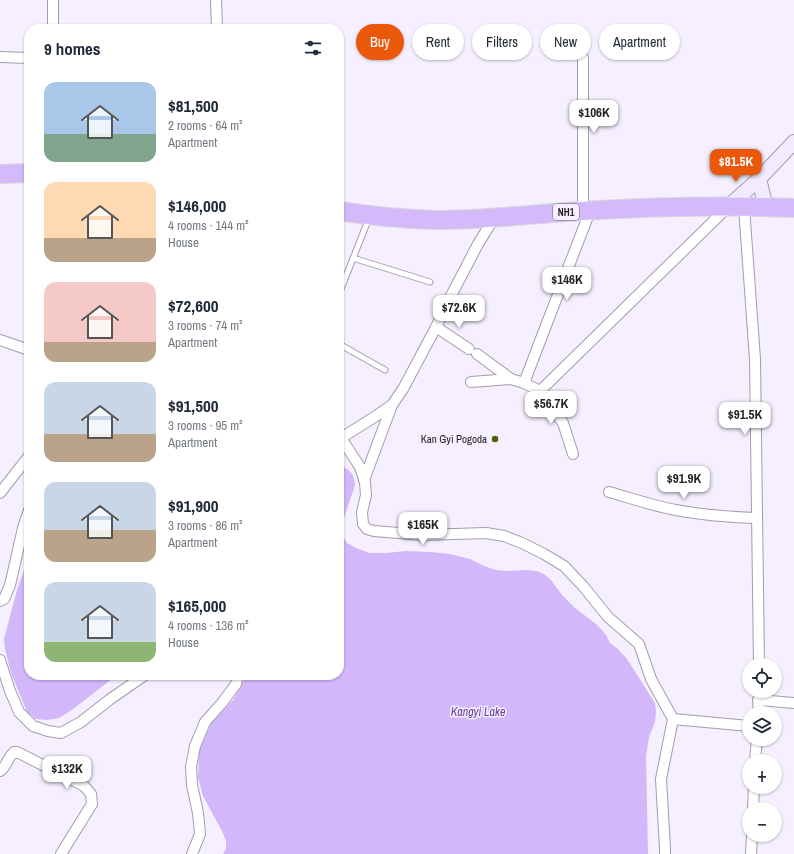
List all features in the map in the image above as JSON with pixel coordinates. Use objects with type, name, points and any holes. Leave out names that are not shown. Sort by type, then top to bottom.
[{"type":"highway","points":[[0,174],[24,173]]},
{"type":"highway","name":"NH1","points":[[344,212],[400,218],[436,220],[494,218],[674,206],[766,206],[794,208]]},
{"type":"main road","points":[[737,206],[759,179],[794,142]]},
{"type":"main road","points":[[759,179],[766,206]]},
{"type":"street","points":[[53,0],[53,24]]},
{"type":"street","points":[[216,0],[217,24]]},
{"type":"street","points":[[0,57],[24,58]]},
{"type":"street","points":[[524,383],[586,211],[582,60]]},
{"type":"street","points":[[540,391],[737,206]]},
{"type":"street","points":[[737,206],[755,359],[758,658]]},
{"type":"street","points":[[364,480],[392,405],[403,389],[436,327],[456,285],[494,218]]},
{"type":"street","points":[[436,327],[473,351],[511,379],[524,383],[540,391],[563,423],[573,454]]},
{"type":"street","points":[[0,340],[24,348]]},
{"type":"street","points":[[472,382],[511,379]]},
{"type":"street","points":[[344,436],[392,405]]},
{"type":"street","points":[[344,444],[360,467],[364,480],[366,495],[362,512],[363,524],[367,529],[374,531],[423,535],[486,532],[504,536],[533,548],[564,566],[583,586],[608,617],[638,644],[651,679],[673,719],[661,779],[665,854]]},
{"type":"street","points":[[0,493],[24,462]]},
{"type":"street","points":[[609,492],[675,510],[732,517],[756,518]]},
{"type":"street","points":[[0,601],[4,599],[10,585],[24,525]]},
{"type":"street","points":[[0,660],[10,691],[19,712],[34,726],[48,731],[61,733],[81,722],[138,680]]},
{"type":"street","points":[[192,854],[200,834],[198,813],[192,785],[191,768],[194,746],[205,722],[222,703],[236,684],[237,680]]},
{"type":"street","points":[[773,698],[794,702]]},
{"type":"street","points":[[673,719],[742,725]]},
{"type":"street","points":[[0,771],[4,768],[12,754],[17,752],[84,786],[91,794],[92,804],[61,854]]},
{"type":"street","points":[[751,854],[752,842]]},
{"type":"lane","points":[[344,281],[370,215]]},
{"type":"lane","points":[[353,258],[430,282]]},
{"type":"lane","points":[[344,347],[384,370]]},
{"type":"water","name":"Kangyi Lake","points":[[344,467],[352,473],[355,485],[344,518]]},
{"type":"water","name":"Kangyi Lake","points":[[344,538],[347,543],[370,553],[405,551],[450,554],[470,559],[496,570],[536,571],[544,574],[551,580],[562,595],[575,608],[601,629],[610,643],[627,659],[655,703],[655,722],[649,737],[646,756],[648,854],[223,854],[226,849],[226,841],[203,796],[198,777],[199,750],[211,724],[233,700],[244,680],[344,680]]},
{"type":"water","points":[[24,570],[24,680],[111,680],[72,710],[59,718],[47,720],[36,719],[27,712],[11,673],[4,639]]},
{"type":"place","name":"Kan Gyi Pogoda","points":[[495,439]]}]
